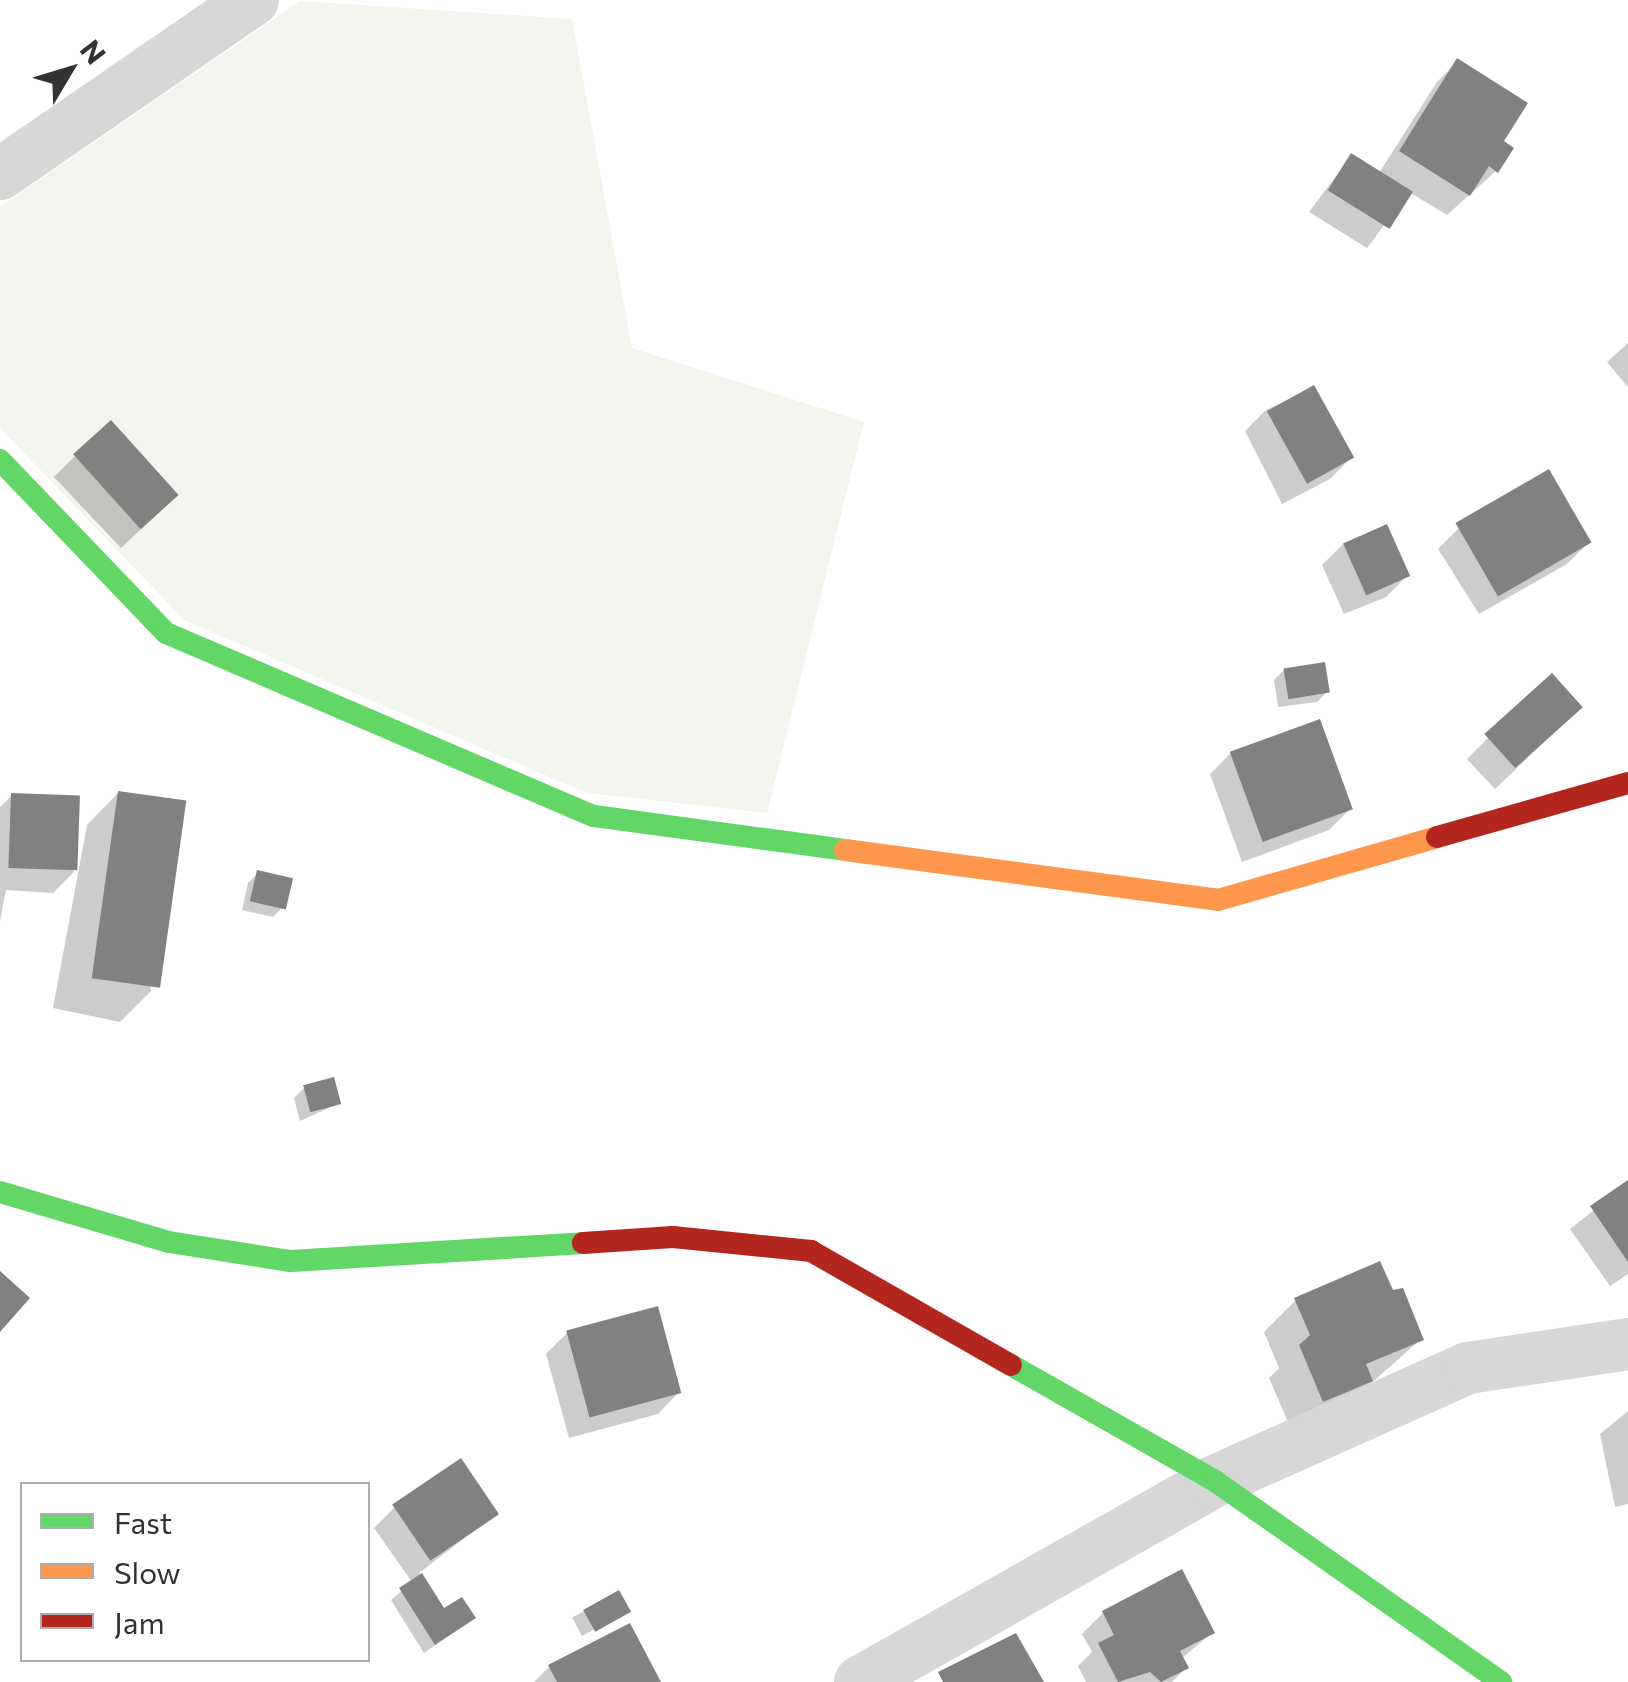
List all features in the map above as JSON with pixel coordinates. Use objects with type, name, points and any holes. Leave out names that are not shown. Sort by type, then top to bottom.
[{"type":"street","points":[[0,174],[253,0]]},
{"type":"street","points":[[0,460],[166,633],[594,816],[1218,900],[1628,782]]},
{"type":"street","points":[[0,1192],[169,1242],[291,1262],[673,1238],[810,1251],[1216,1481],[1501,1682]]},
{"type":"street","points":[[860,1682],[1216,1481],[1468,1368],[1628,1344]]},
{"type":"shaded area","points":[[300,1],[572,19],[632,348],[864,422],[767,813],[587,793],[184,620],[0,428],[0,207]]},
{"type":"building","points":[[1457,58],[1528,103],[1504,141],[1514,148],[1498,173],[1489,166],[1470,196],[1399,151]]},
{"type":"building","points":[[1351,153],[1413,192],[1390,229],[1328,190]]},
{"type":"building","points":[[1314,385],[1354,458],[1307,484],[1267,411]]},
{"type":"building","points":[[111,420],[179,495],[141,529],[73,454]]},
{"type":"building","points":[[1549,469],[1592,543],[1498,597],[1455,523]]},
{"type":"building","points":[[1387,524],[1410,576],[1366,596],[1343,544]]},
{"type":"building","points":[[1325,662],[1330,693],[1288,699],[1284,669]]},
{"type":"building","points":[[1552,673],[1583,707],[1515,768],[1484,734]]},
{"type":"building","points":[[1320,719],[1353,809],[1263,842],[1230,752]]},
{"type":"building","points":[[118,791],[186,801],[160,988],[92,978]]},
{"type":"building","points":[[11,793],[80,795],[77,870],[8,868]]},
{"type":"building","points":[[257,870],[293,878],[286,910],[250,901]]},
{"type":"building","points":[[334,1077],[341,1104],[310,1112],[303,1085]]},
{"type":"building","points":[[1628,1180],[1628,1262],[1590,1206]]},
{"type":"building","points":[[1380,1261],[1393,1290],[1403,1288],[1424,1340],[1366,1364],[1373,1381],[1323,1402],[1299,1345],[1310,1335],[1294,1298]]},
{"type":"building","points":[[0,1271],[30,1298],[0,1332]]},
{"type":"building","points":[[658,1306],[681,1393],[590,1418],[566,1331]]},
{"type":"building","points":[[461,1458],[499,1514],[430,1561],[392,1504]]},
{"type":"building","points":[[1182,1569],[1215,1633],[1180,1651],[1189,1668],[1161,1682],[1150,1672],[1118,1682],[1098,1643],[1114,1635],[1102,1611]]},
{"type":"building","points":[[422,1573],[444,1608],[462,1597],[476,1618],[435,1645],[399,1588]]},
{"type":"building","points":[[619,1590],[631,1612],[595,1632],[583,1610]]},
{"type":"building","points":[[630,1623],[661,1682],[557,1682],[548,1665]]},
{"type":"building","points":[[1016,1633],[1044,1682],[943,1682],[938,1672]]},
{"type":"traffic: fast","points":[[0,460],[166,633],[594,816],[845,850]]},
{"type":"traffic: fast","points":[[0,1192],[169,1242],[291,1261],[583,1243]]},
{"type":"traffic: fast","points":[[1011,1365],[1215,1481],[1501,1682]]},
{"type":"traffic: slow","points":[[845,850],[1218,900],[1437,837]]},
{"type":"traffic: jam","points":[[1437,837],[1628,783]]},
{"type":"traffic: jam","points":[[583,1243],[673,1237],[811,1251],[1011,1365]]}]
